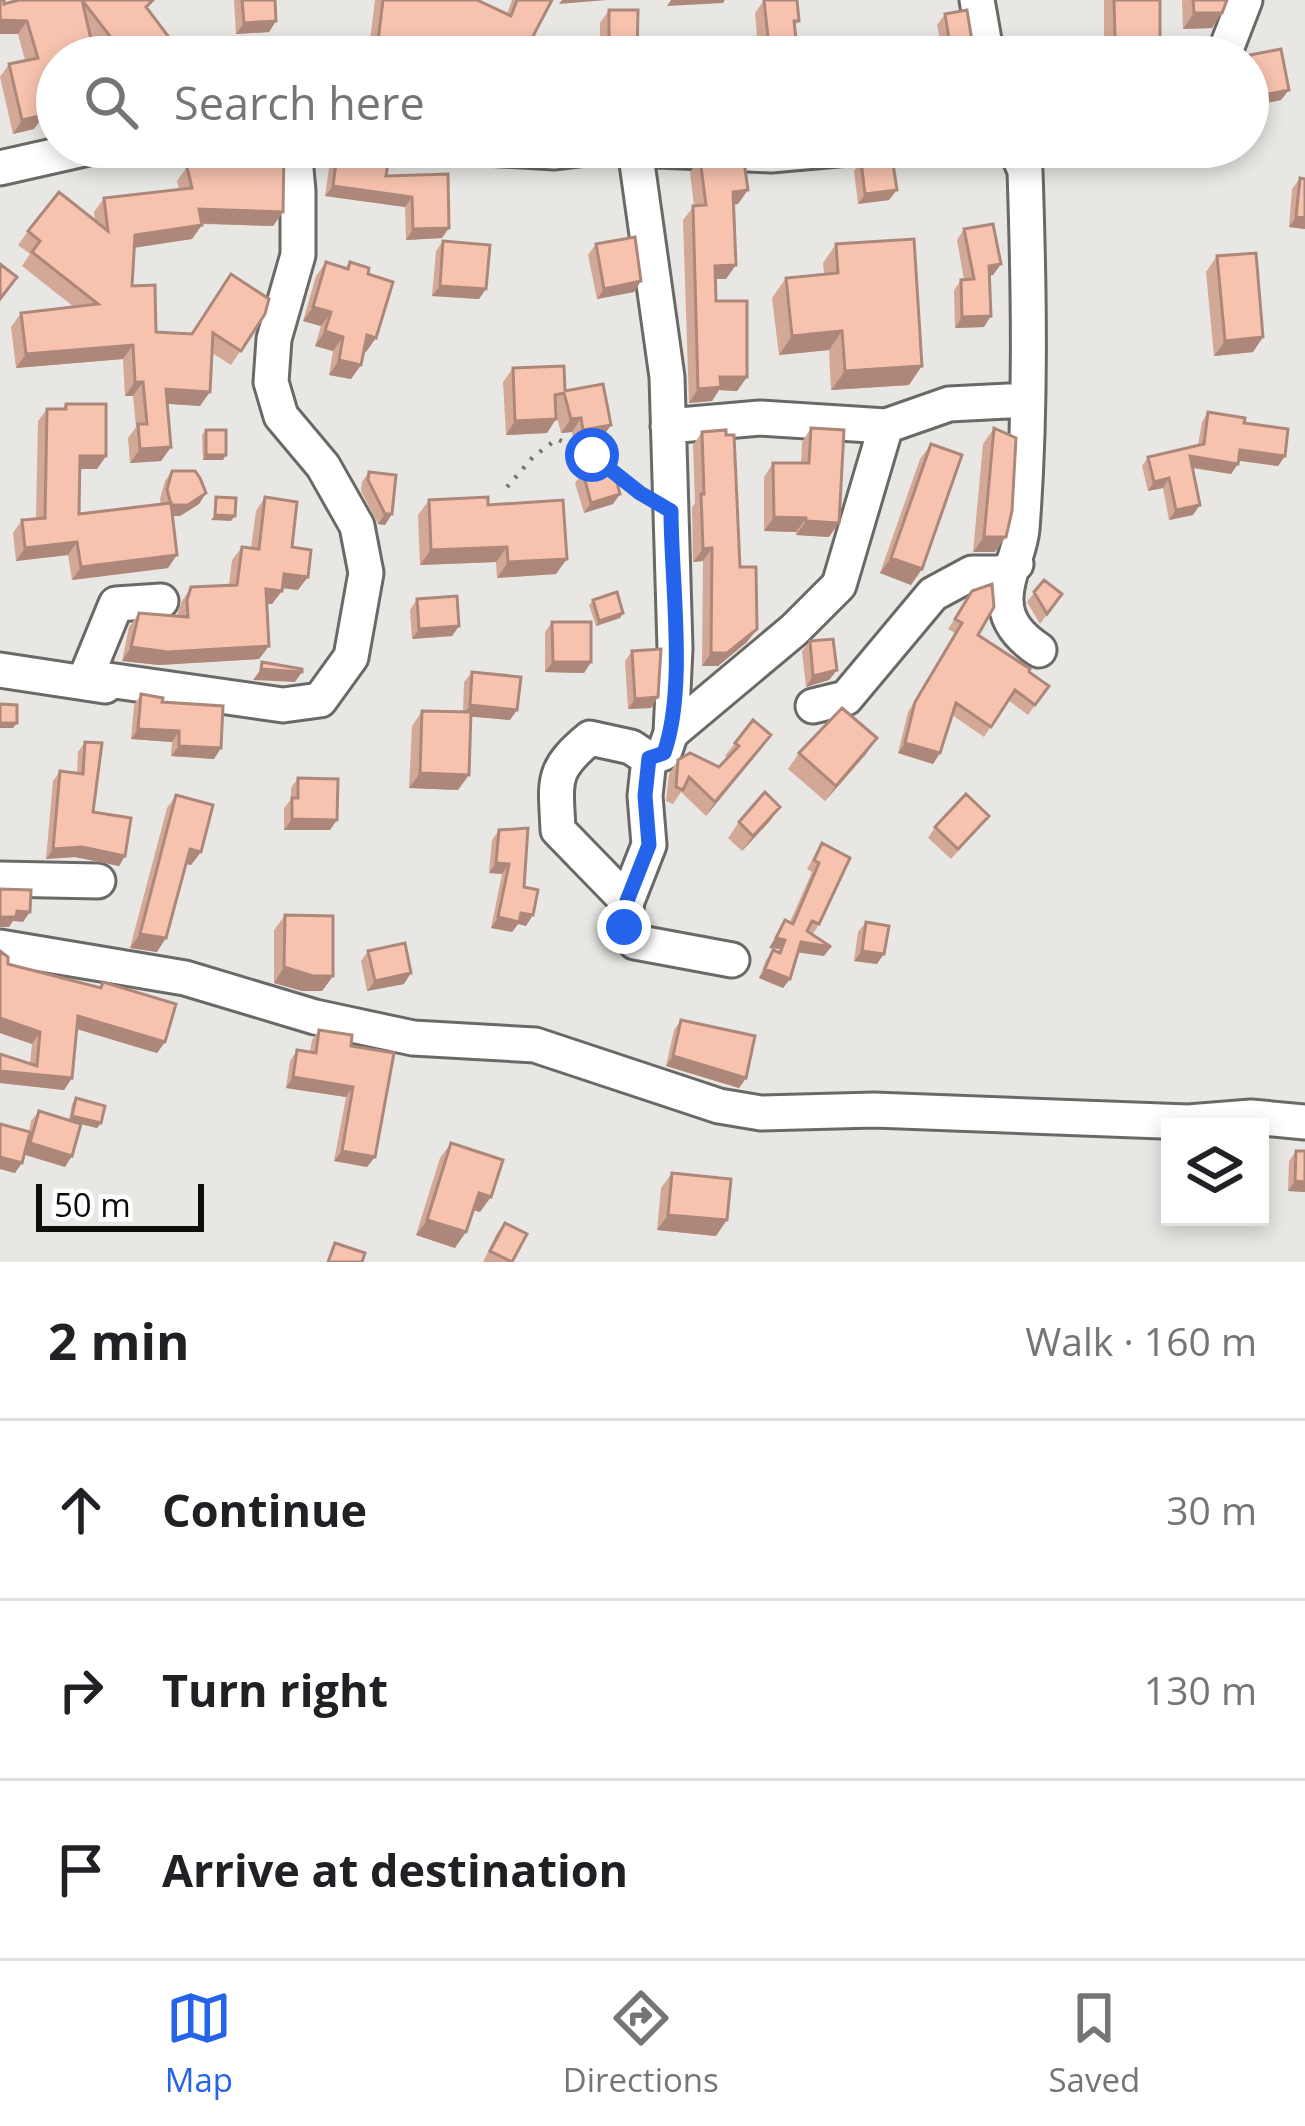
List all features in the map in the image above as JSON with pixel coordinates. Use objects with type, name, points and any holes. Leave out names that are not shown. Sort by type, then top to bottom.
[{"type":"street","points":[[977,0],[983,36]]},
{"type":"street","points":[[1231,36],[1245,0]]},
{"type":"street","points":[[0,168],[36,160]]},
{"type":"street","points":[[0,670],[283,705],[320,700],[351,657],[366,573],[357,526],[323,466],[281,416],[271,382],[274,339],[298,255],[296,168]]},
{"type":"street","points":[[627,168],[667,377],[675,649],[660,746],[645,796],[649,845],[627,901],[624,927],[635,942],[732,961]]},
{"type":"street","points":[[1024,168],[1022,533],[1005,597],[1009,620],[1039,650]]},
{"type":"street","points":[[668,426],[760,418],[886,425],[950,404],[1026,400]]},
{"type":"street","points":[[627,901],[558,830],[558,775],[565,759],[590,738],[631,747],[660,746],[839,585],[886,425]]},
{"type":"street","points":[[813,706],[846,698],[933,594],[972,573],[1002,573],[1016,564]]},
{"type":"street","points":[[96,683],[116,604],[160,601]]},
{"type":"street","points":[[0,879],[98,881]]},
{"type":"street","points":[[0,947],[185,978],[315,1017],[413,1038],[535,1045],[719,1106],[761,1113],[874,1110],[1305,1122]]},
{"type":"path","points":[[507,488],[532,457],[556,440],[592,455],[671,511]]},
{"type":"building","points":[[0,0],[4,4],[82,0],[90,36],[36,36],[36,51],[27,21],[0,20]]},
{"type":"building","points":[[82,0],[153,0],[146,7],[168,36],[110,36]]},
{"type":"building","points":[[242,0],[275,0],[276,21],[244,23]]},
{"type":"building","points":[[383,0],[477,0],[511,16],[517,0],[552,0],[533,36],[379,36]]},
{"type":"building","points":[[764,0],[797,0],[796,36],[768,36]]},
{"type":"building","points":[[1114,0],[1160,0],[1160,36],[1115,36]]},
{"type":"building","points":[[1193,0],[1227,0],[1222,13],[1194,13]]},
{"type":"building","points":[[609,10],[638,10],[637,36],[609,36]]},
{"type":"building","points":[[967,10],[971,36],[949,36],[945,14]]},
{"type":"building","points":[[1281,49],[1289,90],[1269,94],[1269,51]]},
{"type":"building","points":[[36,58],[36,117],[22,120],[9,64]]},
{"type":"building","points":[[187,168],[284,168],[283,212],[199,209],[202,225],[135,235],[132,286],[155,285],[156,332],[192,334],[231,274],[269,299],[241,351],[213,333],[210,392],[166,389],[171,447],[140,449],[138,424],[147,424],[143,382],[135,382],[133,345],[26,354],[21,313],[98,304],[32,252],[40,241],[28,231],[59,192],[108,231],[104,198],[192,188]]},
{"type":"building","points":[[335,168],[387,168],[386,176],[448,174],[449,228],[413,229],[412,197],[333,186]]},
{"type":"building","points":[[701,168],[745,168],[748,190],[733,192],[736,265],[715,266],[716,301],[747,301],[747,377],[720,377],[721,387],[698,389],[693,206],[706,205]]},
{"type":"building","points":[[862,168],[894,168],[897,190],[865,194]]},
{"type":"building","points":[[1300,178],[1305,179],[1305,218],[1296,217]]},
{"type":"building","points":[[993,224],[1001,264],[989,266],[991,316],[962,317],[961,280],[974,279],[964,229]]},
{"type":"building","points":[[635,237],[641,281],[604,289],[596,244]]},
{"type":"building","points":[[914,239],[922,366],[845,371],[842,331],[792,336],[786,278],[838,273],[836,244]]},
{"type":"building","points":[[443,241],[490,245],[486,289],[440,286]]},
{"type":"building","points":[[1256,253],[1263,337],[1225,341],[1217,256]]},
{"type":"building","points":[[326,262],[348,269],[350,262],[393,282],[376,338],[367,335],[361,365],[339,360],[343,337],[325,331],[331,312],[313,307]]},
{"type":"building","points":[[0,264],[17,277],[0,299]]},
{"type":"building","points":[[564,366],[565,391],[603,384],[611,425],[583,430],[581,418],[571,419],[564,393],[555,395],[556,419],[515,421],[513,368]]},
{"type":"building","points":[[66,404],[106,404],[106,456],[80,456],[79,514],[171,503],[177,555],[81,567],[77,542],[25,548],[22,520],[45,518],[47,409],[66,409]]},
{"type":"building","points":[[1208,412],[1288,429],[1285,456],[1240,450],[1238,464],[1190,456],[1200,505],[1176,510],[1169,478],[1154,482],[1148,457],[1204,444]]},
{"type":"building","points":[[811,428],[844,430],[839,523],[774,517],[773,463],[809,463]]},
{"type":"building","points":[[994,428],[1016,438],[1006,537],[984,537]]},
{"type":"building","points":[[206,430],[226,430],[226,455],[206,455]]},
{"type":"building","points":[[726,430],[726,435],[734,435],[740,567],[756,567],[757,629],[727,653],[711,653],[712,548],[703,549],[702,432]]},
{"type":"building","points":[[931,444],[962,455],[922,569],[891,558]]},
{"type":"building","points":[[612,464],[620,494],[591,503],[583,472]]},
{"type":"building","points":[[172,471],[195,471],[206,493],[188,505],[171,505],[167,489]]},
{"type":"building","points":[[369,472],[396,475],[392,514],[385,514],[368,480]]},
{"type":"building","points":[[216,497],[236,498],[235,516],[215,515]]},
{"type":"building","points":[[265,497],[297,502],[292,547],[311,550],[308,577],[284,574],[282,591],[266,589],[269,646],[168,652],[131,647],[139,613],[188,617],[191,587],[237,585],[242,547],[259,549]]},
{"type":"building","points":[[488,497],[488,505],[563,500],[567,559],[508,562],[507,547],[431,550],[429,500]]},
{"type":"building","points":[[1044,580],[1062,594],[1047,614],[1034,592]]},
{"type":"building","points":[[992,584],[994,607],[978,635],[1049,686],[1035,705],[1015,690],[991,727],[956,703],[940,753],[905,743],[915,702],[962,623],[955,619],[972,591]]},
{"type":"building","points":[[617,592],[623,613],[599,621],[593,600]]},
{"type":"building","points":[[457,596],[459,626],[419,629],[417,599]]},
{"type":"building","points":[[552,622],[591,622],[591,662],[553,662]]},
{"type":"building","points":[[833,639],[837,670],[813,676],[810,641]]},
{"type":"building","points":[[661,649],[658,697],[635,699],[632,651]]},
{"type":"building","points":[[262,662],[302,669],[302,672],[261,669]]},
{"type":"building","points":[[472,672],[521,677],[517,710],[470,705]]},
{"type":"building","points":[[141,694],[163,698],[162,702],[223,706],[221,748],[179,746],[179,731],[138,729]]},
{"type":"building","points":[[0,704],[17,705],[17,723],[0,723]]},
{"type":"building","points":[[842,708],[877,738],[836,786],[799,753]]},
{"type":"building","points":[[422,711],[471,712],[469,775],[420,773]]},
{"type":"building","points":[[753,720],[771,735],[715,802],[689,777],[683,790],[676,787],[678,760],[690,753],[719,767],[739,746],[735,743]]},
{"type":"building","points":[[85,742],[102,743],[93,812],[131,818],[125,856],[82,847],[53,849],[60,771],[83,774]]},
{"type":"building","points":[[298,778],[338,779],[337,820],[292,819]]},
{"type":"building","points":[[765,792],[780,807],[753,836],[739,822]]},
{"type":"building","points":[[966,794],[989,816],[958,849],[935,827]]},
{"type":"building","points":[[176,795],[213,805],[201,852],[190,849],[166,938],[140,934]]},
{"type":"building","points":[[528,828],[524,887],[538,890],[533,915],[521,913],[519,922],[498,917],[509,864],[496,863],[499,830]]},
{"type":"building","points":[[822,843],[850,858],[819,924],[812,921],[807,931],[831,947],[801,942],[790,979],[765,969],[773,950],[780,953],[785,940],[776,938],[785,920],[793,924],[819,863],[814,860]]},
{"type":"building","points":[[0,889],[31,890],[30,912],[0,917]]},
{"type":"building","points":[[285,915],[333,916],[333,976],[313,976],[284,967]]},
{"type":"building","points":[[866,922],[889,926],[884,954],[862,951]]},
{"type":"building","points":[[405,943],[411,973],[375,981],[368,951]]},
{"type":"building","points":[[0,951],[8,957],[8,964],[101,988],[103,982],[176,1004],[165,1042],[78,1016],[72,1078],[0,1071],[0,1054],[37,1066],[40,1032],[0,1018]]},
{"type":"building","points":[[681,1020],[755,1036],[746,1078],[673,1056]]},
{"type":"building","points":[[319,1030],[352,1035],[351,1046],[394,1053],[375,1157],[342,1151],[353,1087],[293,1077],[297,1050],[316,1053]]},
{"type":"building","points":[[76,1098],[105,1106],[101,1123],[72,1116]]},
{"type":"building","points":[[39,1111],[81,1124],[72,1156],[30,1143]]},
{"type":"building","points":[[0,1124],[30,1132],[22,1163],[0,1157]]},
{"type":"building","points":[[451,1143],[503,1160],[491,1197],[479,1193],[466,1232],[427,1220]]},
{"type":"building","points":[[1296,1151],[1305,1151],[1305,1182],[1295,1181]]},
{"type":"building","points":[[672,1173],[731,1179],[727,1220],[668,1215]]},
{"type":"building","points":[[505,1223],[527,1234],[512,1262],[490,1251]]},
{"type":"building","points":[[335,1243],[365,1253],[362,1262],[328,1262]]},
{"type":"route","points":[[592,455],[671,511],[675,649],[671,733],[664,753],[649,758],[645,796],[649,845],[636,871],[624,927]]}]
